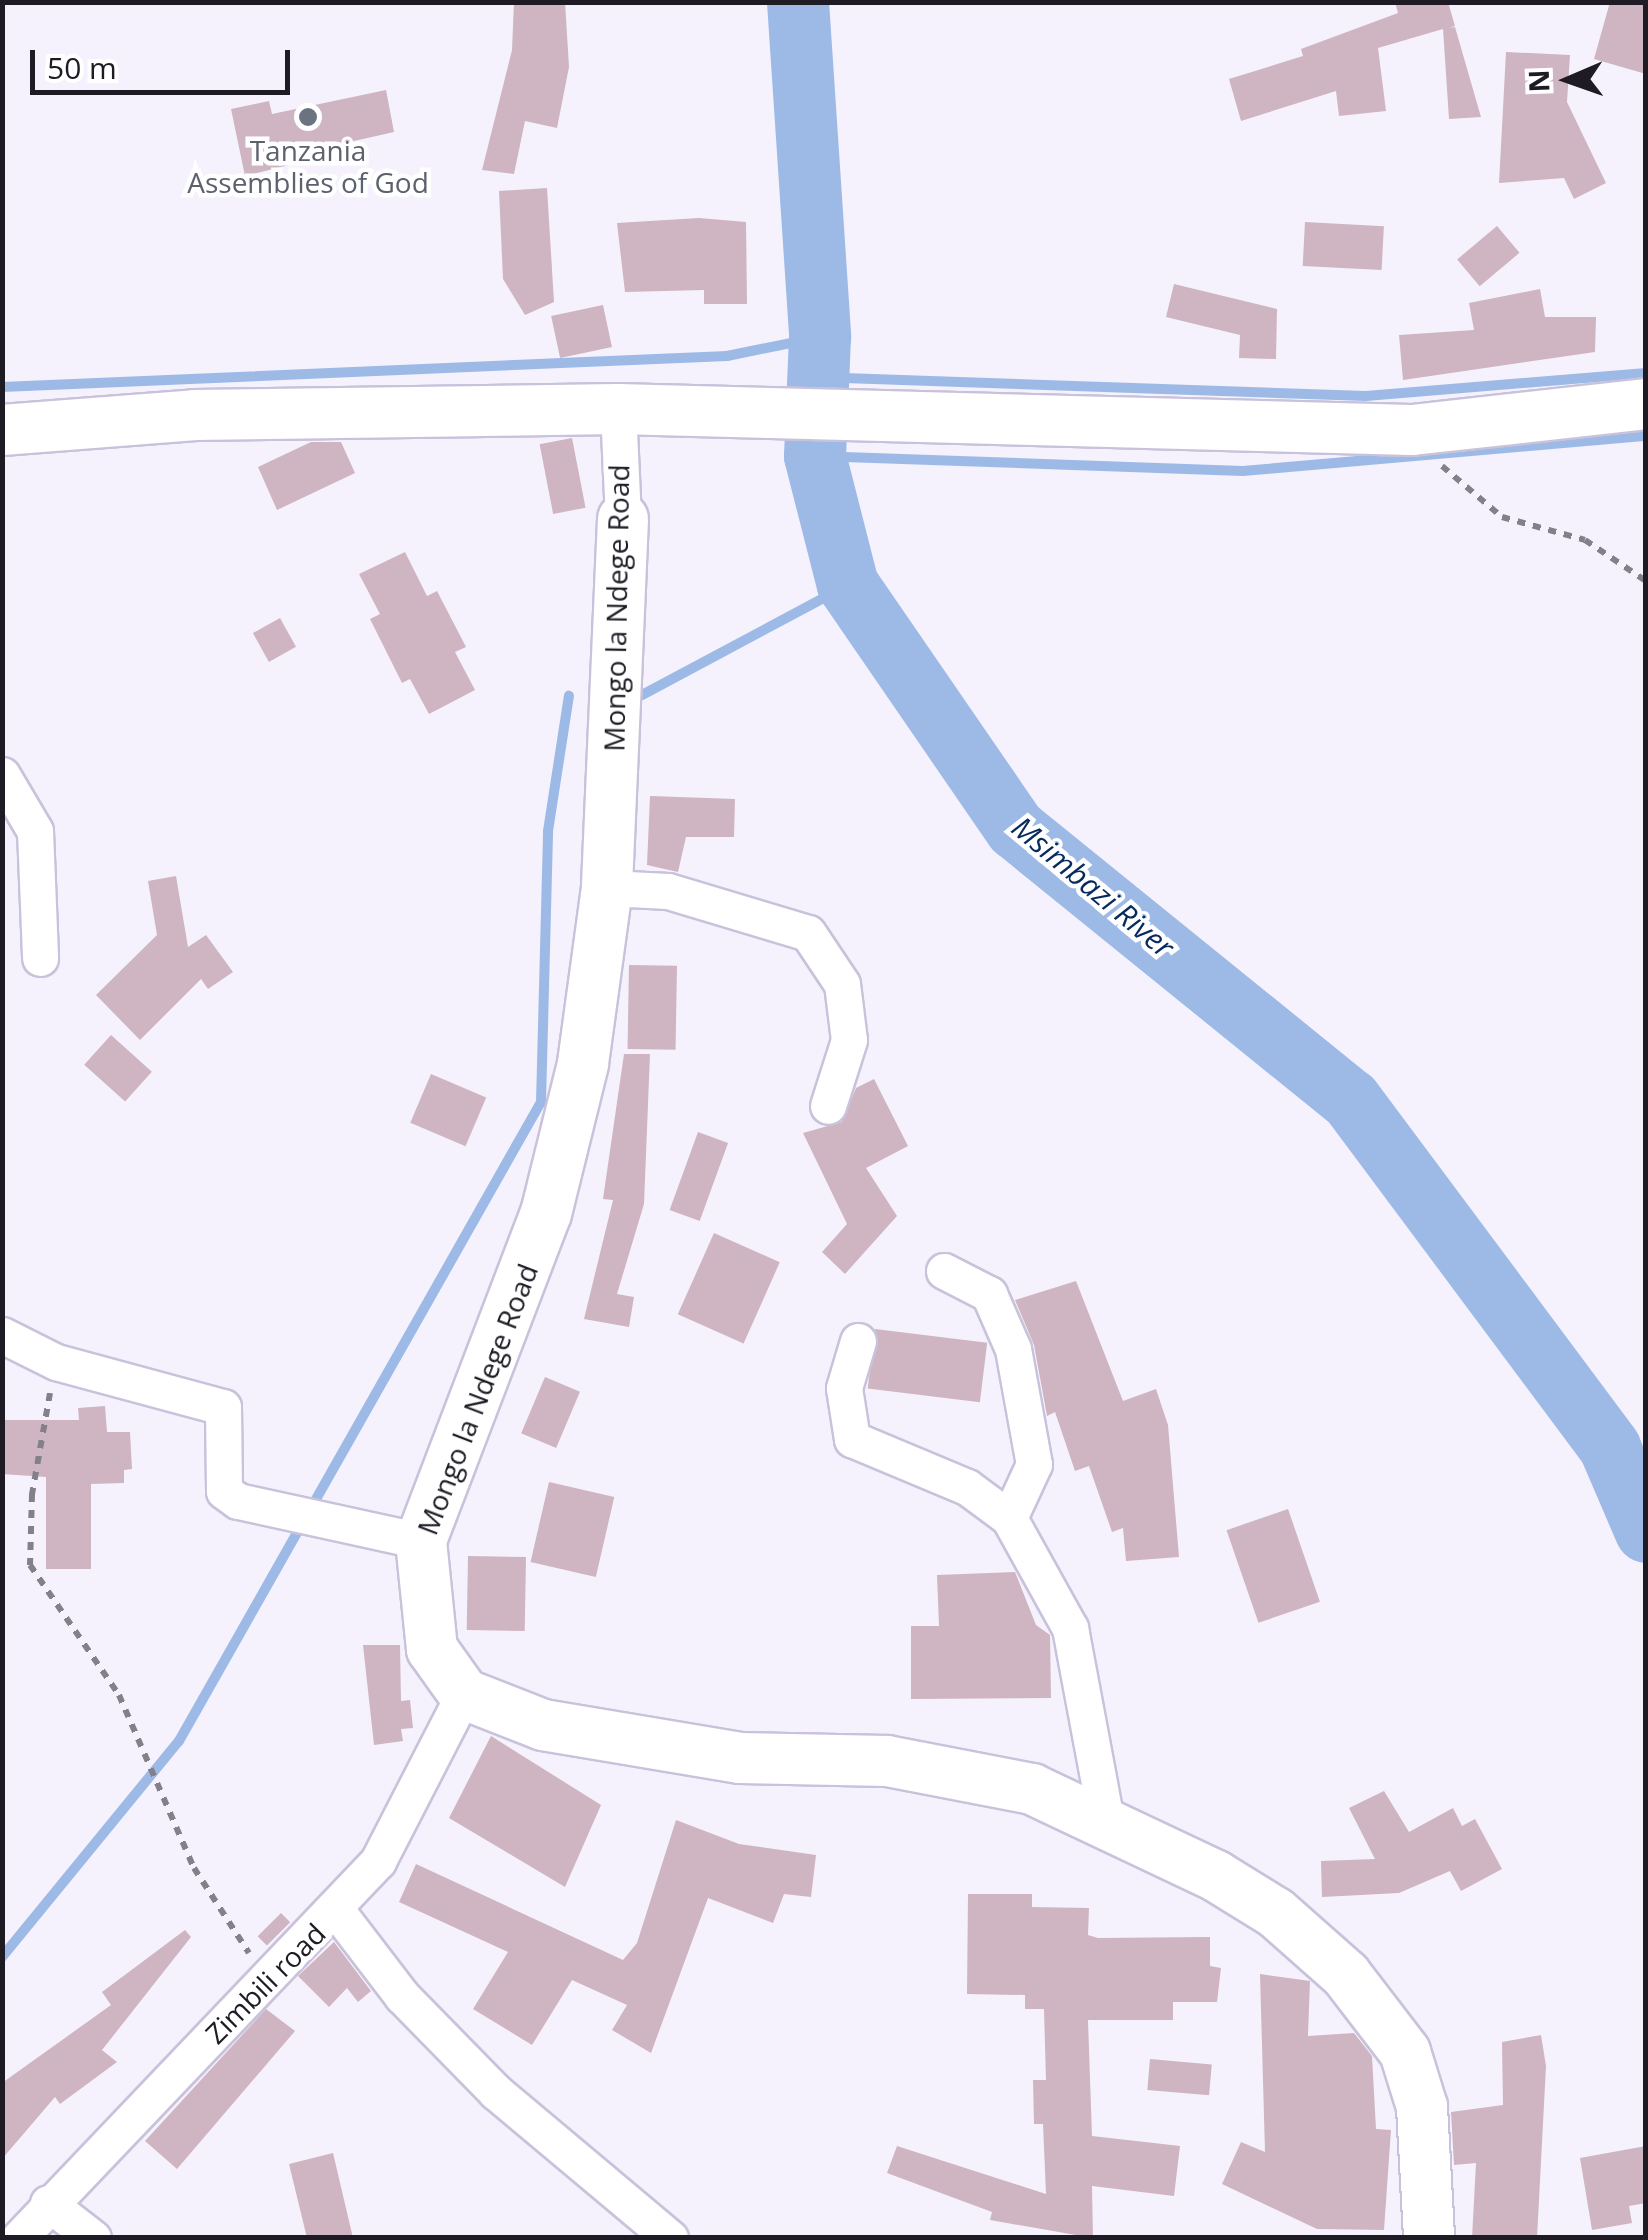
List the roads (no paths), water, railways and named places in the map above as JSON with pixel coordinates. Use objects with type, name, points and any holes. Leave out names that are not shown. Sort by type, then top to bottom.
[{"type":"street","points":[[2,430],[195,416],[618,409],[1412,430],[1646,404]]},
{"type":"street","name":"Mongo la Ndege Road","points":[[464,1694],[432,1649],[421,1541],[546,1213],[583,1064],[607,888],[623,519],[618,409]]},
{"type":"street","points":[[2,775],[35,831],[40,958]]},
{"type":"street","points":[[607,888],[668,890],[808,934],[842,984],[849,1040],[828,1106]]},
{"type":"street","points":[[944,1270],[989,1294],[1013,1348],[1034,1464],[1009,1518]]},
{"type":"street","points":[[2,1335],[56,1362],[223,1407],[229,1418],[224,1491],[238,1501],[421,1541]]},
{"type":"street","points":[[858,1341],[844,1388],[852,1439],[966,1487],[1009,1518],[1070,1628],[1107,1825]]},
{"type":"street","points":[[464,1694],[606,1738],[740,1758],[886,1761],[1014,1786],[1107,1825],[1261,1904],[1346,1975],[1405,2052],[1422,2107],[1428,2238]]},
{"type":"street","name":"Zimbili road","points":[[19,2238],[48,2203],[336,1911],[378,1861],[464,1694]]},
{"type":"street","points":[[336,1911],[402,1996],[496,2092],[670,2238]]},
{"type":"street","points":[[48,2203],[94,2238]]},
{"type":"waterway","name":"Msimbazi River","points":[[798,2],[820,337],[815,456],[848,585],[1016,829],[1351,1100],[1610,1448],[1646,1532]]},
{"type":"waterway","points":[[2,387],[727,356],[820,337]]},
{"type":"waterway","points":[[815,377],[1366,396],[1646,373]]},
{"type":"waterway","points":[[815,456],[1243,471],[1646,436]]},
{"type":"waterway","points":[[642,695],[848,585]]},
{"type":"waterway","points":[[2,1957],[179,1741],[541,1102],[548,831],[569,696]]},
{"type":"place","name":"Tanzania Assemblies of God","points":[[308,117]]}]
